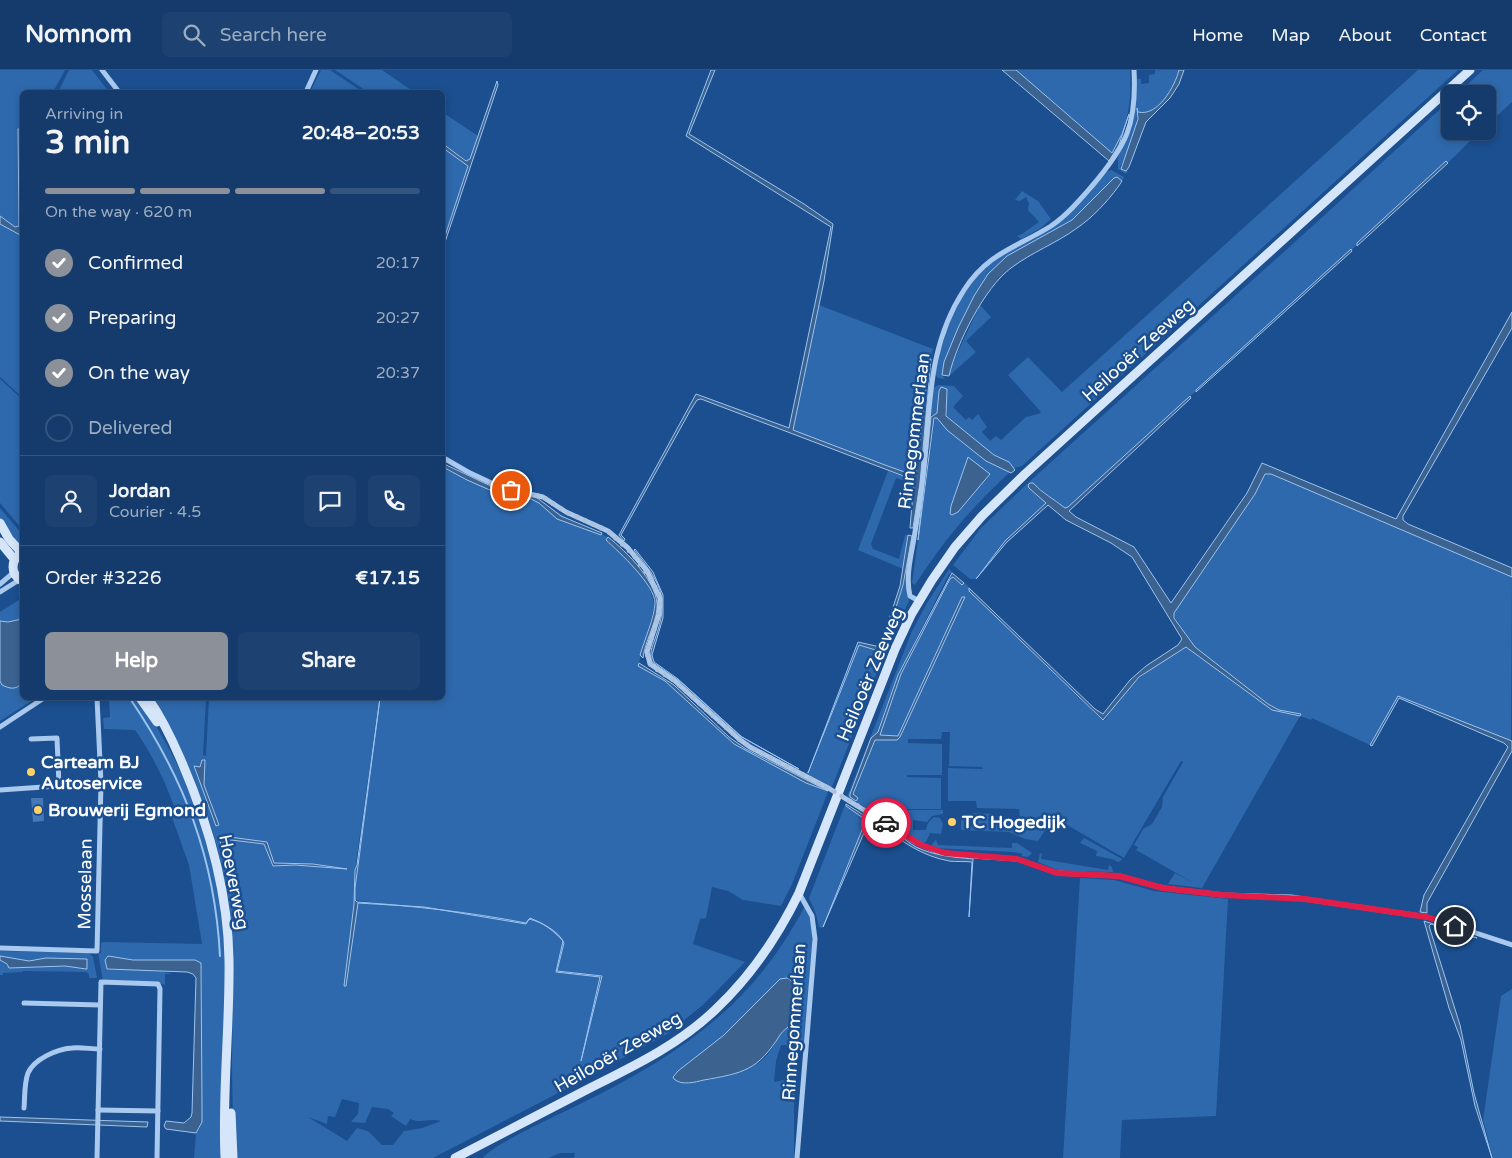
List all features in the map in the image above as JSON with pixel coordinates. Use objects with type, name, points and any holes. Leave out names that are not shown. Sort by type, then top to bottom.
[{"type":"street","points":[[102,70],[117,90]]},
{"type":"street","points":[[307,90],[316,70]]},
{"type":"street","name":"Rinnegommerlaan","points":[[919,602],[910,596],[908,575],[924,467],[933,365],[944,328],[964,290],[980,269],[1000,253],[1060,220],[1116,158],[1126,138],[1131,120],[1134,101],[1134,70]]},
{"type":"street","name":"Heilooër Zeeweg","points":[[455,1158],[626,1070],[672,1043],[696,1026],[734,990],[771,945],[783,926],[839,794],[895,649],[919,602],[950,554],[999,498],[1470,70]]},
{"type":"street","points":[[445,460],[502,488],[543,497],[566,512],[613,534],[637,558],[659,593],[660,609],[647,652],[650,664],[675,681],[744,743],[839,794],[915,842],[945,853],[1017,859],[1057,873],[1119,876],[1163,888],[1223,895],[1298,898],[1427,917],[1512,945]]},
{"type":"street","points":[[0,523],[8,539],[20,555],[18,578],[0,592]]},
{"type":"street","points":[[0,542],[20,555]]},
{"type":"street","points":[[0,584],[18,578]]},
{"type":"street","points":[[0,727],[41,700]]},
{"type":"street","name":"Mosselaan","points":[[0,948],[97,951],[101,783],[97,700]]},
{"type":"street","name":"Hoeverweg","points":[[141,700],[180,758]]},
{"type":"street","name":"Hoeverweg","points":[[149,700],[168,731],[197,797],[223,892],[229,958],[233,1158]]},
{"type":"street","points":[[31,739],[57,738],[59,784]]},
{"type":"street","points":[[0,790],[59,784],[101,783]]},
{"type":"street","name":"Rinnegommerlaan","points":[[798,1158],[815,939],[812,916],[799,892]]},
{"type":"street","points":[[97,1158],[101,982],[158,984],[160,989],[157,1158]]},
{"type":"street","points":[[24,1003],[100,1006]]},
{"type":"street","name":"Hoeverweg","points":[[224,1158],[229,1017]]},
{"type":"street","points":[[24,1108],[29,1072],[40,1060],[55,1052],[71,1048],[100,1049]]},
{"type":"street","points":[[98,1110],[158,1111]]},
{"type":"shaded area","points":[[0,70],[65,70],[54,90],[20,90],[20,130],[18,129],[19,227],[15,227],[0,216]]},
{"type":"shaded area","points":[[69,70],[92,70],[107,90],[59,90]]},
{"type":"shaded area","points":[[321,70],[330,70],[360,90],[311,90]]},
{"type":"shaded area","points":[[335,70],[382,70],[411,90],[365,90]]},
{"type":"shaded area","points":[[711,70],[715,70],[689,134],[804,204],[833,224],[824,281],[793,430],[910,474],[916,474],[929,359],[931,359],[920,483],[913,528],[910,528],[914,480],[701,399],[697,400],[690,411],[621,535],[625,539],[624,541],[619,535],[696,394],[789,428],[831,227],[686,136]]},
{"type":"shaded area","points":[[1002,70],[1016,70],[1112,153],[1122,134],[1129,114],[1119,145],[1109,161]]},
{"type":"shaded area","points":[[1016,70],[1130,70],[1128,112],[1123,131],[1114,151],[1112,153]]},
{"type":"shaded area","points":[[1155,70],[1179,70],[1169,92],[1159,105],[1153,110],[1146,112],[1138,112],[1137,108],[1133,138],[1120,167],[1128,171],[1126,174],[1118,169],[1118,157],[1129,132],[1136,79],[1141,79],[1141,84],[1149,83],[1149,75],[1155,74]]},
{"type":"shaded area","points":[[1179,70],[1184,70],[1179,84],[1170,98],[1146,122],[1129,167],[1126,171],[1121,169],[1138,119],[1137,108],[1138,112],[1145,112],[1159,105],[1170,92]]},
{"type":"shaded area","points":[[1418,70],[1458,70],[1022,466],[1014,468],[1009,462],[994,455],[947,417],[947,388],[941,387],[939,389],[937,413],[931,415],[933,388],[938,385],[954,386],[963,396],[953,407],[966,420],[969,417],[972,420],[978,414],[987,427],[982,432],[990,441],[996,436],[1001,440],[1026,417],[1041,412],[1008,375],[1028,357],[1062,392]]},
{"type":"shaded area","points":[[1483,70],[1512,70],[1512,102],[1496,117],[1496,85],[1467,85]]},
{"type":"shaded area","points":[[497,81],[498,85],[445,242],[445,236],[468,166],[445,149],[445,145],[466,161],[470,159]]},
{"type":"shaded area","points":[[1441,108],[1441,140],[1471,140],[1068,507],[1065,508],[1031,482],[1046,503],[1005,541],[975,579],[970,579],[953,565],[981,528],[1029,482]]},
{"type":"shaded area","points":[[445,114],[478,136],[470,159],[467,161],[445,145]]},
{"type":"shaded area","points":[[18,129],[20,129],[20,235],[0,224],[0,216],[15,227],[19,226]]},
{"type":"shaded area","points":[[445,149],[468,165],[445,236]]},
{"type":"shaded area","points":[[1446,161],[1448,163],[1357,246],[1357,243]]},
{"type":"shaded area","points":[[1111,170],[1124,177],[1122,182],[1114,178],[1072,220],[1007,256],[988,274],[974,296],[958,328],[944,362],[942,375],[945,379],[938,378],[934,373],[936,359],[947,327],[963,296],[982,269],[1006,252],[1040,235],[1078,197]]},
{"type":"shaded area","points":[[1117,177],[1122,181],[1118,187],[1088,219],[1069,233],[1019,262],[991,288],[965,333],[949,376],[942,375],[944,362],[958,328],[974,296],[988,274],[1007,256],[1072,220]]},
{"type":"shaded area","points":[[1022,191],[1038,201],[1051,219],[1041,228],[1021,239],[1017,236],[1039,222],[1028,210],[1029,203],[1026,197],[1020,201],[1015,200]]},
{"type":"shaded area","points":[[0,224],[20,235],[20,395],[0,377]]},
{"type":"shaded area","points":[[1351,249],[1352,251],[1196,392],[1196,390]]},
{"type":"shaded area","points":[[819,305],[933,349],[926,380],[916,474],[910,474],[793,430]]},
{"type":"shaded area","points":[[980,305],[991,317],[966,341],[976,352],[949,376],[952,364]]},
{"type":"shaded area","points":[[1512,312],[1512,328],[1403,516],[1403,520],[1408,524],[1512,568],[1512,577],[1271,474],[1265,474],[1255,494],[1174,613],[1174,618],[1195,647],[1268,704],[1279,710],[1301,714],[1300,716],[1272,710],[1186,647],[1139,677],[1103,720],[969,591],[969,588],[1095,709],[1103,714],[1130,680],[1146,666],[1178,645],[1182,639],[1132,557],[1111,543],[1066,520],[1048,505],[1006,543],[976,579],[1005,541],[1046,503],[1029,488],[1028,485],[1030,483],[1033,483],[1065,508],[1068,507],[1190,396],[1191,398],[1069,511],[1076,517],[1134,547],[1171,603],[1247,493],[1262,463],[1396,519]]},
{"type":"shaded area","points":[[0,379],[20,397],[20,527],[0,503]]},
{"type":"shaded area","points":[[941,387],[947,389],[946,416],[994,455],[1009,462],[1015,470],[1011,473],[986,461],[947,430],[937,418],[934,418],[918,540],[931,417],[937,413]]},
{"type":"shaded area","points":[[935,418],[937,418],[947,430],[986,461],[1010,472],[958,526],[915,585],[912,583]],"holes":[[[968,457],[965,503],[958,512],[951,506]]]},
{"type":"shaded area","points":[[968,457],[990,474],[958,512],[952,515],[950,514],[951,506]]},
{"type":"shaded area","points":[[445,464],[510,494],[536,497],[561,516],[602,533],[601,535],[557,519],[539,503],[531,499],[499,494],[445,468]]},
{"type":"shaded area","points":[[445,466],[508,494],[538,499],[570,520],[608,537],[606,540],[629,562],[644,580],[653,599],[654,609],[638,666],[665,681],[712,724],[756,756],[828,792],[792,884],[781,906],[743,900],[728,891],[712,887],[706,918],[700,919],[693,944],[745,962],[704,1004],[667,1034],[433,1158],[235,1158],[232,1084],[232,951],[227,897],[216,843],[204,805],[179,751],[152,700],[206,700],[203,755],[206,756],[209,700],[445,700]],"holes":[[[379,701],[355,900],[392,905],[357,903],[346,986],[344,986],[354,904],[355,870]],[[219,836],[267,842],[273,863],[313,864],[348,869],[295,865],[273,866],[265,844],[223,839]],[[342,1099],[359,1103],[358,1114],[351,1122],[365,1123],[372,1107],[388,1109],[394,1113],[391,1116],[406,1126],[410,1119],[441,1121],[422,1128],[404,1131],[393,1145],[382,1145],[368,1131],[357,1128],[347,1141],[308,1117],[327,1124],[328,1116],[335,1117]]]},
{"type":"shaded area","points":[[888,471],[914,480],[914,490],[911,483],[896,478],[871,544],[873,549],[899,559],[905,535],[908,535],[903,569],[858,550]]},
{"type":"shaded area","points":[[1265,474],[1271,474],[1512,577],[1511,743],[1398,696],[1370,745],[1312,718],[1311,720],[1300,716],[1301,714],[1279,710],[1268,704],[1195,647],[1174,616],[1174,613],[1255,494]]},
{"type":"shaded area","points":[[0,508],[20,532],[20,546],[19,546],[0,520]]},
{"type":"shaded area","points":[[908,535],[912,536],[903,585],[883,649],[879,651],[859,645],[808,773],[858,642],[880,647],[900,586]]},
{"type":"shaded area","points":[[912,536],[906,585],[909,601],[890,639],[832,787],[806,774],[807,771],[809,773],[859,645],[877,651],[883,649],[903,585]]},
{"type":"shaded area","points":[[608,537],[632,559],[648,579],[656,599],[656,615],[643,658],[640,655],[653,615],[655,603],[653,596],[643,578],[606,540]]},
{"type":"shaded area","points":[[635,549],[653,572],[663,595],[663,618],[652,655],[654,662],[678,679],[742,737],[799,769],[740,736],[682,683],[652,662],[651,650],[660,625],[662,601],[651,572]]},
{"type":"shaded area","points":[[949,569],[955,575],[949,574],[898,675],[878,732],[871,738],[850,794],[853,795],[875,740],[900,737],[965,597],[962,597],[898,736],[880,735],[901,674],[952,577],[962,585],[964,582],[977,599],[1102,720],[1105,720],[1122,695],[1140,678],[1186,647],[1272,710],[1300,716],[1202,888],[1168,884],[1175,873],[1194,883],[1136,850],[1138,847],[1134,845],[1143,829],[1152,824],[1162,807],[1163,797],[1183,762],[1181,761],[1124,858],[1050,815],[1048,826],[1038,841],[1025,839],[1009,832],[961,830],[961,820],[972,820],[973,813],[995,814],[996,819],[1020,819],[1019,809],[977,808],[976,801],[948,801],[948,768],[983,769],[982,767],[949,766],[950,732],[942,732],[941,739],[908,739],[908,743],[942,744],[942,775],[907,775],[907,777],[941,778],[941,809],[906,809],[943,810],[943,814],[932,816],[927,822],[913,820],[913,830],[926,830],[932,818],[940,818],[943,824],[941,834],[930,833],[926,842],[921,843],[847,797],[912,631]]},
{"type":"shaded area","points":[[952,573],[964,583],[962,585],[953,577],[950,579],[901,674],[880,735],[898,736],[962,597],[965,597],[900,737],[897,740],[875,740],[853,794],[858,798],[856,801],[850,797],[850,794],[871,738],[878,732],[898,675]]},
{"type":"shaded area","points":[[20,599],[20,619],[8,622],[0,621],[0,612]]},
{"type":"shaded area","points":[[20,619],[20,685],[15,688],[2,685],[0,681],[0,621],[8,622]]},
{"type":"shaded area","points":[[639,663],[674,685],[729,737],[746,749],[828,791],[806,783],[734,744],[665,681],[638,666]]},
{"type":"shaded area","points":[[0,681],[1,684],[20,686],[20,700],[33,700],[0,721]]},
{"type":"shaded area","points":[[1398,696],[1512,741],[1512,751],[1427,903],[1427,913],[1420,912],[1424,895],[1508,747],[1504,743],[1399,698],[1372,746],[1370,745]]},
{"type":"shaded area","points":[[109,700],[140,700],[142,703],[188,787],[200,816],[217,877],[222,909],[226,968],[220,1158],[194,1158],[196,1133],[200,1128],[201,963],[195,960],[133,960],[111,957],[105,960],[106,968],[109,970],[156,970],[173,974],[165,974],[165,985],[158,982],[103,981],[98,953],[101,953],[101,943],[103,942],[202,944],[189,865],[169,809],[174,806],[162,776],[135,730],[104,729],[103,718],[110,717]]},
{"type":"shaded area","points":[[380,700],[355,900],[357,902],[402,906],[358,903],[346,986],[344,986],[357,865]]},
{"type":"shaded area","points":[[202,760],[205,760],[204,785],[219,825],[216,826],[194,766],[200,767]]},
{"type":"shaded area","points":[[846,804],[870,819],[823,927],[866,820],[846,806]]},
{"type":"shaded area","points":[[845,805],[866,820],[822,928],[819,927],[809,898]]},
{"type":"shaded area","points":[[880,825],[889,828],[923,850],[944,856],[973,859],[969,917],[972,862],[949,861],[930,856],[904,842]]},
{"type":"shaded area","points":[[219,837],[267,842],[274,863],[313,864],[347,869],[295,865],[273,866],[264,844],[223,839],[225,848],[222,848]]},
{"type":"shaded area","points":[[1084,838],[1122,860],[1118,862],[1096,856],[1097,851],[1080,843]]},
{"type":"shaded area","points":[[936,840],[938,845],[1012,848],[1012,843],[1017,843],[1032,853],[1028,857],[1013,852],[933,848],[932,844]]},
{"type":"shaded area","points":[[1040,853],[1042,854],[1041,859],[1108,870],[1109,865],[1112,867],[1113,872],[1060,871],[1038,862]]},
{"type":"shaded area","points":[[1080,878],[1114,880],[1154,891],[1228,899],[1216,1116],[1122,1120],[1120,1158],[1063,1158]]},
{"type":"shaded area","points":[[402,906],[424,907],[441,910],[420,908]]},
{"type":"shaded area","points":[[805,906],[810,918],[812,952],[804,1045],[781,1045],[776,1061],[774,1082],[796,1078],[794,1158],[574,1158],[575,1153],[560,1153],[549,1158],[483,1158],[489,1152],[512,1138],[614,1087],[680,1047],[709,1025],[736,1000],[761,973],[784,942]],"holes":[[[780,979],[791,980],[797,1002],[796,1014],[794,1020],[781,1033],[765,1058],[744,1070],[719,1078],[693,1082],[674,1079],[673,1076],[678,1071],[724,1035]]]},
{"type":"shaded area","points":[[441,910],[526,923],[528,920],[526,924]]},
{"type":"shaded area","points":[[1424,921],[1477,938],[1431,924],[1429,926],[1460,1025],[1474,1093],[1492,1158],[1475,1106],[1461,1040],[1449,1008]]},
{"type":"shaded area","points":[[563,941],[557,971],[602,976],[581,1061],[600,977],[556,972]]},
{"type":"shaded area","points":[[0,951],[89,953],[93,957],[97,978],[89,978],[89,974],[86,972],[23,971],[0,975],[0,960],[11,968],[65,966],[86,969],[87,959],[46,958],[29,961],[0,956]]},
{"type":"shaded area","points":[[0,956],[29,961],[46,958],[87,959],[87,969],[65,966],[9,968],[7,964],[0,960]]},
{"type":"shaded area","points":[[108,956],[133,960],[195,960],[201,963],[202,1122],[196,1133],[166,1129],[164,1126],[166,1121],[184,1123],[191,1117],[192,1113],[196,978],[193,974],[187,972],[107,969],[105,960]]},
{"type":"shaded area","points":[[787,978],[793,983],[794,987],[796,1006],[794,1018],[757,1063],[740,1072],[697,1082],[685,1083],[674,1079],[673,1077],[678,1071],[724,1035],[780,979]]},
{"type":"shaded area","points":[[1512,989],[1512,1158],[1493,1158],[1483,1120],[1501,996]]},
{"type":"shaded area","points":[[0,1117],[148,1122],[147,1127],[0,1121]]},
{"type":"building","name":"Brouwerij Egmond","points":[[31,798],[43,798],[44,821],[33,822]]},
{"type":"waterway","points":[[131,700],[167,760],[194,822],[212,887],[220,956]]},
{"type":"way so far","points":[[511,490],[543,497],[566,512],[608,531],[637,558],[652,580],[660,598],[659,614],[647,652],[648,659],[653,667],[675,681],[750,747],[839,794],[886,823]]},
{"type":"place","name":"Carteam BJ Autoservice","points":[[31,772]]},
{"type":"place","name":"Brouwerij Egmond","points":[[38,810]]},
{"type":"place","name":"TC Hogedijk","points":[[952,822]]},
{"type":"route","points":[[886,823],[915,842],[945,853],[1024,860],[1057,873],[1119,876],[1163,888],[1223,895],[1291,897],[1364,909],[1400,912],[1427,917],[1455,926]]}]
